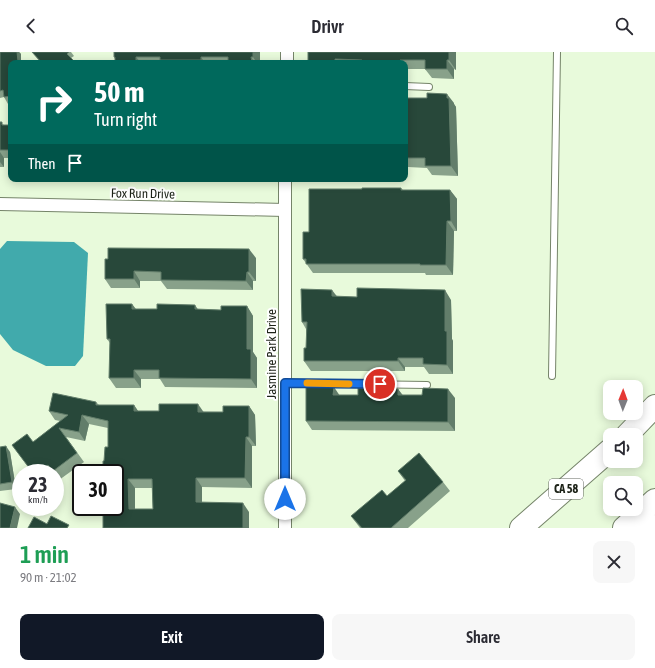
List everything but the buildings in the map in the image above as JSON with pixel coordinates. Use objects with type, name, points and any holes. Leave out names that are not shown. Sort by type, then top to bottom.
[{"type":"highway","points":[[634,428],[655,405]]},
{"type":"highway","name":"CA 58","points":[[521,528],[603,456]]},
{"type":"highway","points":[[624,528],[655,500]]},
{"type":"street","name":"Jasmine Park Drive","points":[[285,182],[285,528]]},
{"type":"street","name":"Fox Run Drive","points":[[0,204],[285,210]]},
{"type":"lane","points":[[552,376],[557,52]]},
{"type":"lane","points":[[408,86],[429,87]]},
{"type":"lane","points":[[285,383],[428,385]]},
{"type":"water","points":[[7,241],[74,242],[88,253],[83,356],[75,366],[46,366],[13,350],[0,334],[0,249]]},
{"type":"slow traffic","points":[[307,383],[349,384]]},
{"type":"route","points":[[285,499],[285,383],[380,384]]}]
